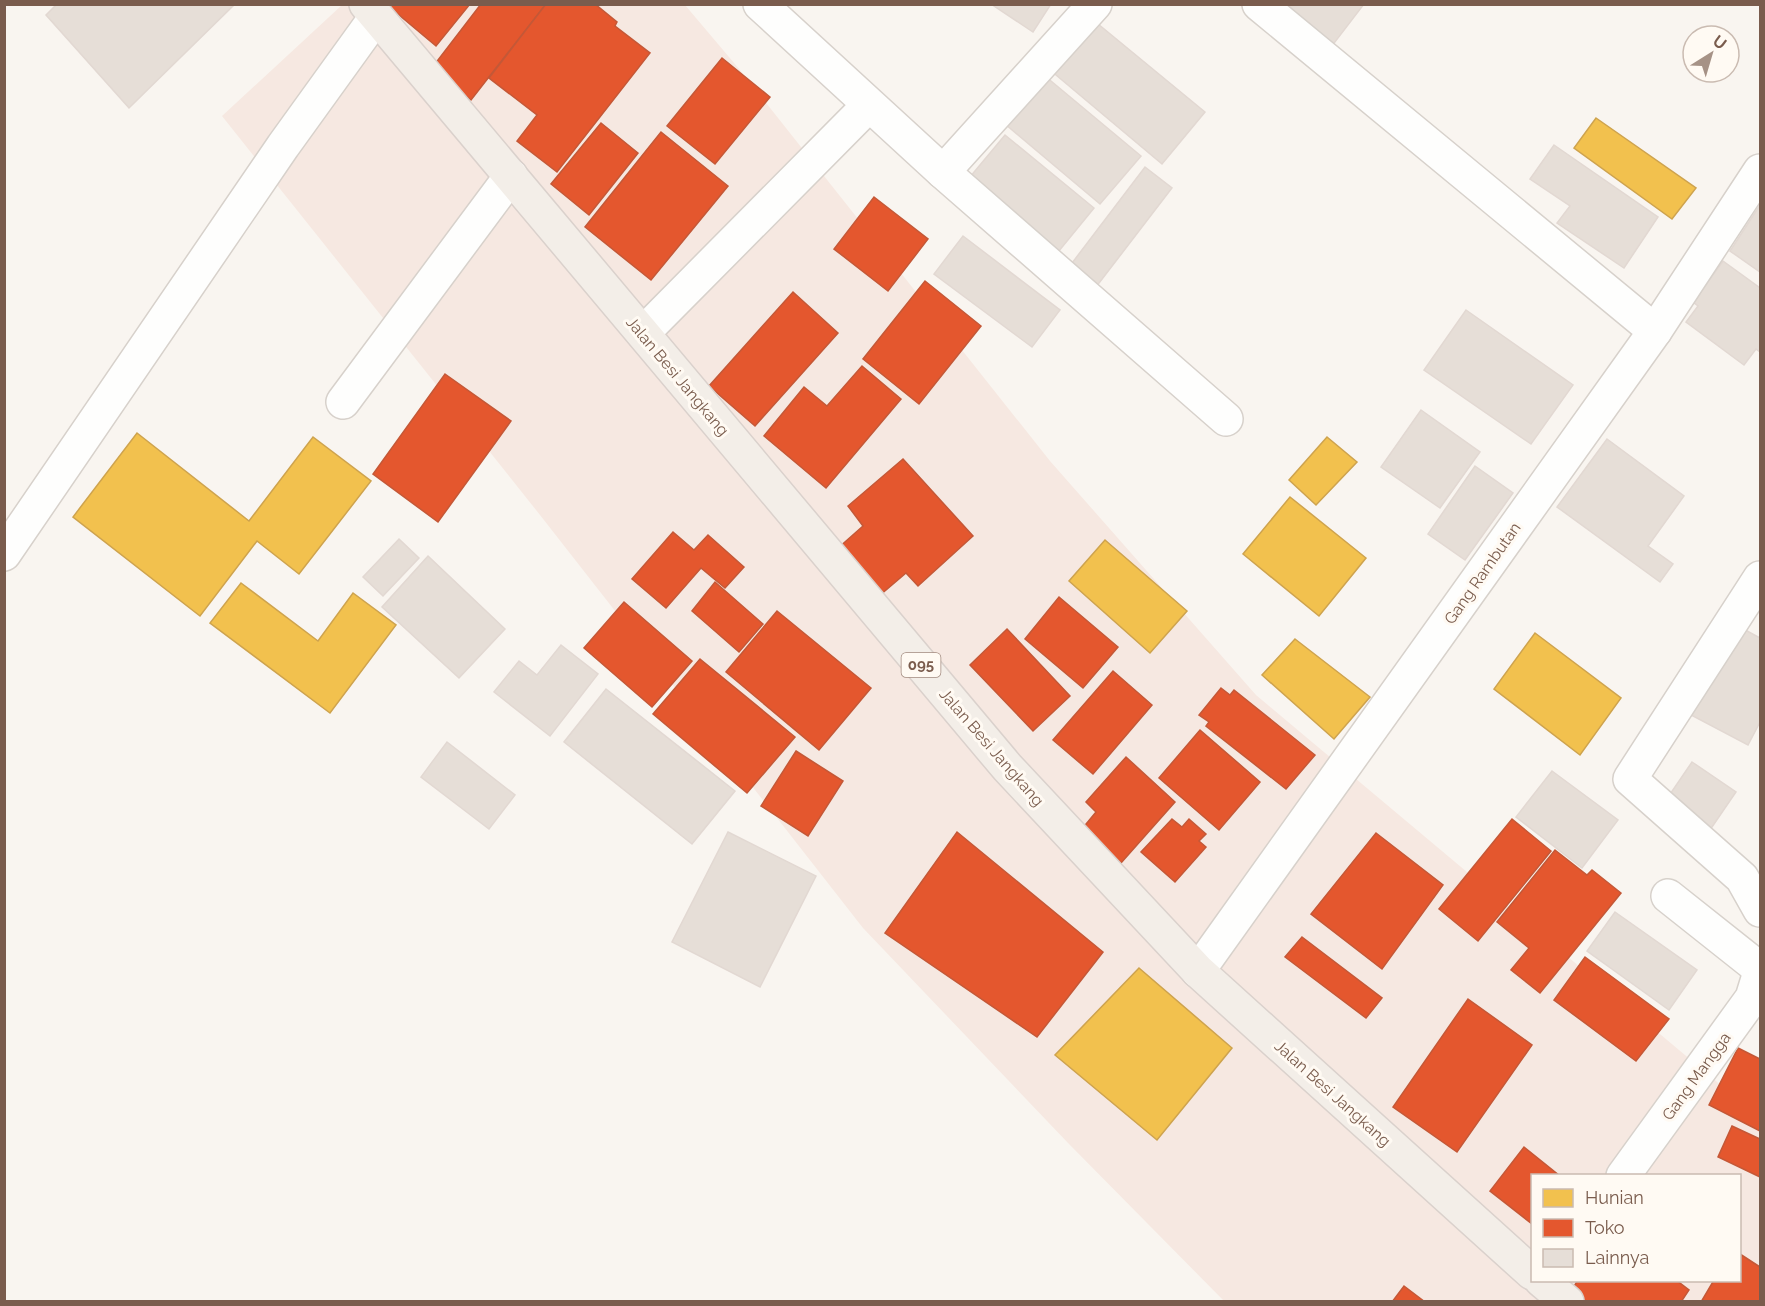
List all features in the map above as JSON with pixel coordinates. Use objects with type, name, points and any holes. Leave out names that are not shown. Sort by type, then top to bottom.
[{"type":"main road","name":"Jalan Besi Jangkang","points":[[371,11],[1007,767],[1198,971],[1531,1271]]},
{"type":"street","points":[[760,4],[943,172],[1226,419]]},
{"type":"street","points":[[943,172],[1095,4]]},
{"type":"street","points":[[1258,4],[1655,331]]},
{"type":"street","points":[[4,554],[277,156],[371,11]]},
{"type":"street","points":[[643,333],[869,105]]},
{"type":"street","name":"Gang Rambutan","points":[[1198,971],[1655,331],[1761,171]]},
{"type":"street","points":[[343,402],[511,176]]},
{"type":"street","points":[[1760,908],[1742,878],[1630,779],[1761,578]]},
{"type":"street","name":"Gang Mangga","points":[[1624,1174],[1752,998],[1761,970],[1668,896]]},
{"type":"shaded area","points":[[342,5],[685,5],[740,70],[1050,461],[1256,695],[1760,1118],[1760,1301],[1224,1301],[1069,1144],[863,928],[540,515],[222,116]]},
{"type":"building: Hunian","points":[[1596,118],[1696,188],[1672,219],[1574,148]]},
{"type":"building: Hunian","points":[[137,433],[249,521],[313,437],[371,481],[299,574],[257,541],[200,616],[73,517]]},
{"type":"building: Hunian","points":[[1327,437],[1357,462],[1316,505],[1289,480]]},
{"type":"building: Hunian","points":[[1290,497],[1366,558],[1319,616],[1243,554]]},
{"type":"building: Hunian","points":[[1105,540],[1187,611],[1150,653],[1069,581]]},
{"type":"building: Hunian","points":[[241,583],[318,641],[353,593],[396,625],[330,713],[210,623]]},
{"type":"building: Hunian","points":[[1535,633],[1621,698],[1580,755],[1494,689]]},
{"type":"building: Hunian","points":[[1295,639],[1370,697],[1334,739],[1262,675]]},
{"type":"building: Hunian","points":[[1139,968],[1232,1048],[1157,1140],[1055,1055]]},
{"type":"building: Toko","points":[[386,4],[470,4],[436,46]]},
{"type":"building: Toko","points":[[481,4],[546,4],[471,100],[431,69]]},
{"type":"building: Toko","points":[[546,4],[595,4],[617,22],[615,26],[650,53],[557,172],[517,141],[537,115],[489,78]]},
{"type":"building: Toko","points":[[722,58],[770,97],[715,164],[667,126]]},
{"type":"building: Toko","points":[[601,123],[638,153],[589,215],[551,184]]},
{"type":"building: Toko","points":[[661,132],[728,186],[651,280],[585,227]]},
{"type":"building: Toko","points":[[874,197],[928,239],[888,291],[834,249]]},
{"type":"building: Toko","points":[[925,281],[981,326],[919,404],[863,359]]},
{"type":"building: Toko","points":[[793,292],[838,333],[755,426],[709,386]]},
{"type":"building: Toko","points":[[862,366],[901,399],[826,488],[764,436],[804,387],[827,406]]},
{"type":"building: Toko","points":[[445,374],[511,421],[438,522],[373,474]]},
{"type":"building: Toko","points":[[903,459],[973,536],[918,586],[906,573],[879,596],[837,549],[863,526],[848,506]]},
{"type":"building: Toko","points":[[673,532],[694,550],[708,535],[744,567],[725,588],[701,568],[666,608],[632,579]]},
{"type":"building: Toko","points":[[715,582],[763,624],[739,652],[692,611]]},
{"type":"building: Toko","points":[[1059,597],[1118,647],[1083,688],[1025,639]]},
{"type":"building: Toko","points":[[624,602],[692,661],[652,707],[584,648]]},
{"type":"building: Toko","points":[[777,611],[871,688],[819,750],[726,672]]},
{"type":"building: Toko","points":[[1007,629],[1070,696],[1033,731],[970,665]]},
{"type":"building: Toko","points":[[700,659],[795,737],[747,793],[653,714]]},
{"type":"building: Toko","points":[[1113,671],[1152,705],[1093,774],[1053,740]]},
{"type":"building: Toko","points":[[1221,688],[1230,695],[1234,690],[1315,755],[1286,789],[1206,726],[1209,722],[1199,715]]},
{"type":"building: Toko","points":[[1200,730],[1260,782],[1219,830],[1159,778]]},
{"type":"building: Toko","points":[[796,751],[843,781],[808,836],[761,806]]},
{"type":"building: Toko","points":[[1126,757],[1175,802],[1121,863],[1082,829],[1096,812],[1086,802]]},
{"type":"building: Toko","points":[[1172,819],[1182,827],[1189,819],[1206,834],[1199,841],[1206,847],[1175,882],[1141,852]]},
{"type":"building: Toko","points":[[1512,819],[1551,851],[1478,941],[1439,909]]},
{"type":"building: Toko","points":[[957,832],[1103,952],[1037,1037],[885,933]]},
{"type":"building: Toko","points":[[1376,833],[1443,885],[1382,969],[1311,914]]},
{"type":"building: Toko","points":[[1555,850],[1587,875],[1592,870],[1621,893],[1540,993],[1511,970],[1529,948],[1497,922]]},
{"type":"building: Toko","points":[[1302,937],[1382,998],[1366,1018],[1285,957]]},
{"type":"building: Toko","points":[[1585,957],[1669,1019],[1636,1061],[1554,1000]]},
{"type":"building: Toko","points":[[1468,999],[1532,1045],[1457,1152],[1393,1107]]},
{"type":"building: Toko","points":[[1738,1048],[1760,1059],[1760,1131],[1709,1105]]},
{"type":"building: Toko","points":[[1732,1126],[1760,1139],[1760,1177],[1718,1157]]},
{"type":"building: Toko","points":[[1524,1147],[1558,1174],[1531,1174],[1531,1223],[1490,1191]]},
{"type":"building: Toko","points":[[1741,1255],[1760,1267],[1760,1302],[1701,1302],[1713,1282],[1741,1282]]},
{"type":"building: Toko","points":[[1577,1282],[1679,1282],[1689,1290],[1681,1302],[1587,1302],[1571,1291]]},
{"type":"building: Toko","points":[[1404,1286],[1425,1302],[1392,1302]]},
{"type":"building: Lainnya","points":[[57,4],[235,4],[129,108],[46,15]]},
{"type":"building: Lainnya","points":[[991,4],[1051,4],[1033,32]]},
{"type":"building: Lainnya","points":[[1271,4],[1364,4],[1325,55]]},
{"type":"building: Lainnya","points":[[1092,19],[1205,112],[1162,164],[1050,70]]},
{"type":"building: Lainnya","points":[[1045,76],[1141,156],[1100,204],[1005,124]]},
{"type":"building: Lainnya","points":[[1005,135],[1094,208],[1054,257],[965,183]]},
{"type":"building: Lainnya","points":[[1554,145],[1658,217],[1624,268],[1557,223],[1570,206],[1530,179]]},
{"type":"building: Lainnya","points":[[1145,167],[1172,188],[1096,287],[1069,267]]},
{"type":"building: Lainnya","points":[[1760,205],[1760,272],[1730,251]]},
{"type":"building: Lainnya","points":[[963,236],[1060,310],[1032,347],[934,274]]},
{"type":"building: Lainnya","points":[[1723,261],[1760,288],[1760,352],[1756,349],[1744,365],[1686,322],[1698,306],[1693,302]]},
{"type":"building: Lainnya","points":[[1466,310],[1573,385],[1531,444],[1424,370]]},
{"type":"building: Lainnya","points":[[1421,410],[1480,452],[1440,508],[1381,467]]},
{"type":"building: Lainnya","points":[[1607,439],[1684,496],[1648,546],[1673,564],[1660,582],[1557,507]]},
{"type":"building: Lainnya","points":[[1475,466],[1513,493],[1465,560],[1428,534]]},
{"type":"building: Lainnya","points":[[399,539],[419,558],[383,596],[363,577]]},
{"type":"building: Lainnya","points":[[428,556],[505,629],[459,678],[382,607]]},
{"type":"building: Lainnya","points":[[1738,626],[1760,638],[1760,722],[1748,745],[1691,715]]},
{"type":"building: Lainnya","points":[[561,645],[598,674],[550,736],[494,692],[519,661],[537,675]]},
{"type":"building: Lainnya","points":[[606,689],[735,791],[692,844],[564,742]]},
{"type":"building: Lainnya","points":[[447,742],[515,795],[489,829],[421,777]]},
{"type":"building: Lainnya","points":[[1692,762],[1736,792],[1710,830],[1666,800]]},
{"type":"building: Lainnya","points":[[1552,771],[1618,820],[1582,868],[1516,817]]},
{"type":"building: Lainnya","points":[[728,832],[816,876],[760,987],[672,942]]},
{"type":"building: Lainnya","points":[[1615,912],[1697,970],[1669,1010],[1587,951]]}]
